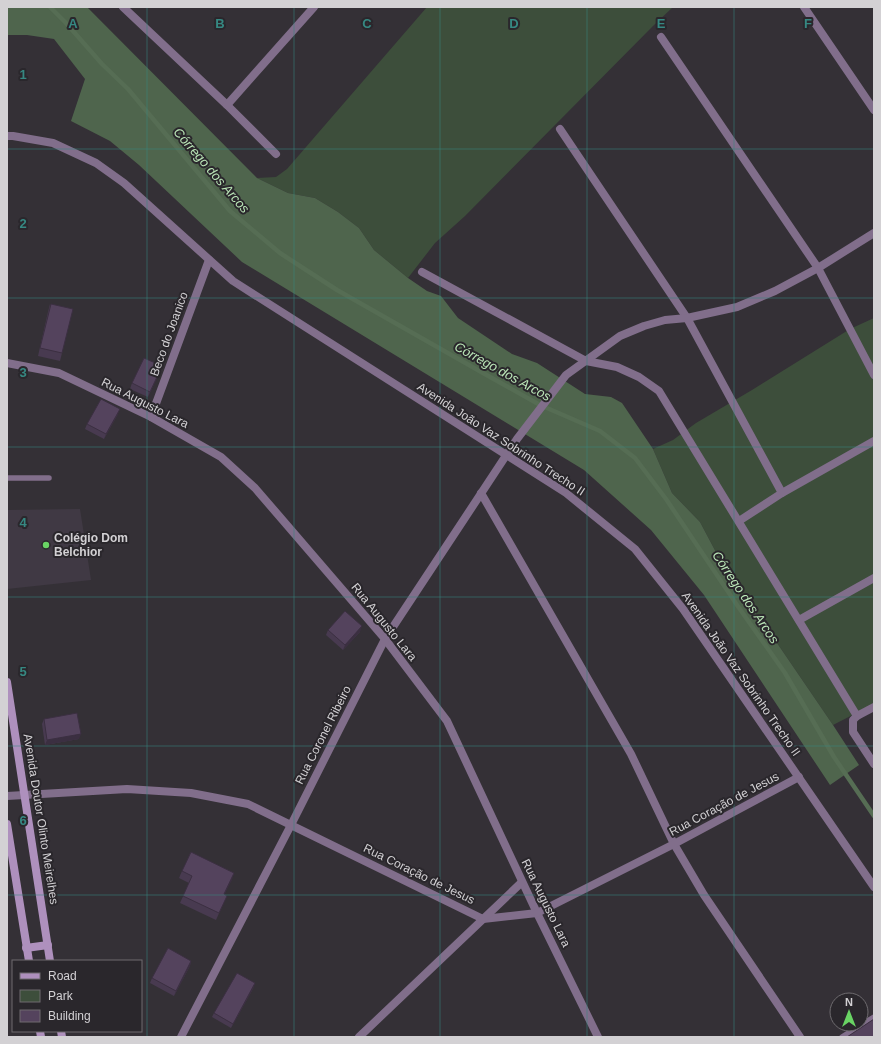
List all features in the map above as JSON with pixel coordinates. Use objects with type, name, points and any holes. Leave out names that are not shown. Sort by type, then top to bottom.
[{"type":"main road","name":"Avenida Doutor Olinto Meirelhes","points":[[7,682],[50,960]]},
{"type":"main road","points":[[7,824],[28,960]]},
{"type":"main road","points":[[26,948],[48,945]]},
{"type":"street","points":[[124,7],[276,154]]},
{"type":"street","points":[[227,105],[314,7]]},
{"type":"street","points":[[804,7],[874,110]]},
{"type":"street","points":[[661,37],[818,268],[874,375]]},
{"type":"street","points":[[560,129],[687,318],[782,493]]},
{"type":"street","name":"Avenida João Vaz Sobrinho Trecho II","points":[[7,136],[53,143],[96,163],[124,183],[233,281],[566,493],[635,549],[683,609],[874,887]]},
{"type":"street","name":"Rua Coronel Ribeiro","points":[[181,1037],[385,639],[506,455],[566,375],[620,336],[644,326],[665,320],[687,318],[737,307],[775,292],[818,268],[874,233]]},
{"type":"street","name":"Beco do Joanico","points":[[151,417],[209,260]]},
{"type":"street","points":[[422,272],[586,361],[617,367],[639,377],[659,391],[857,716]]},
{"type":"street","name":"Rua Augusto Lara","points":[[7,363],[59,373],[151,417],[221,457],[255,488],[385,639],[447,721],[522,882],[598,1037]]},
{"type":"street","points":[[739,521],[782,493],[874,441]]},
{"type":"street","points":[[482,493],[631,754],[674,844],[708,901],[800,1037]]},
{"type":"street","points":[[799,620],[874,578]]},
{"type":"street","points":[[874,707],[857,716],[853,720],[853,732],[874,764]]},
{"type":"street","name":"Rua Coração de Jesus","points":[[7,796],[127,789],[190,793],[248,804],[483,919],[537,913],[674,844],[799,777]]},
{"type":"street","points":[[359,1037],[522,882]]},
{"type":"lane","points":[[7,478],[49,478]]},
{"type":"lane","points":[[842,1037],[874,1017]]},
{"type":"shaded area","name":"Colégio Dom Belchior","points":[[80,509],[91,580],[7,589],[7,510]]},
{"type":"green space","points":[[7,7],[87,7],[257,178],[288,193],[315,198],[338,212],[359,228],[374,250],[408,278],[427,291],[441,296],[458,318],[512,354],[537,363],[585,394],[611,397],[622,403],[653,449],[672,493],[700,522],[736,590],[762,621],[859,765],[830,785],[704,595],[651,530],[584,470],[242,262],[139,165],[110,141],[71,121],[85,79],[54,39],[27,35],[7,35]]},
{"type":"green space","points":[[427,7],[673,7],[465,216],[435,243],[408,278],[374,250],[359,228],[338,212],[315,198],[288,193],[257,178],[276,177],[287,169]]},
{"type":"green space","points":[[874,318],[874,704],[833,725],[762,621],[736,590],[700,522],[672,493],[653,449],[673,440],[696,423],[850,329]]},
{"type":"building","points":[[51,304],[73,309],[62,353],[40,348]]},
{"type":"building","points":[[144,358],[162,366],[150,392],[132,383]]},
{"type":"building","points":[[101,399],[120,409],[106,434],[87,424]]},
{"type":"building","points":[[345,611],[362,626],[345,645],[328,630]]},
{"type":"building","points":[[77,713],[81,734],[47,740],[44,719]]},
{"type":"building","points":[[191,852],[234,873],[224,894],[227,896],[219,913],[183,896],[192,876],[182,871]]},
{"type":"building","points":[[168,948],[191,961],[176,991],[152,978]]},
{"type":"building","points":[[237,973],[255,983],[233,1024],[214,1013]]},
{"type":"building","points":[[874,1019],[874,1037],[847,1037],[854,1032],[869,1032],[869,1022]]},
{"type":"waterway","name":"Córrego dos Arcos","points":[[50,7],[102,64],[128,89],[230,211],[280,253],[337,290],[540,405],[600,431],[635,458],[666,499],[737,605],[785,673],[834,757],[874,816]]},
{"type":"place","name":"Colégio Dom Belchior","points":[[46,545]]}]
